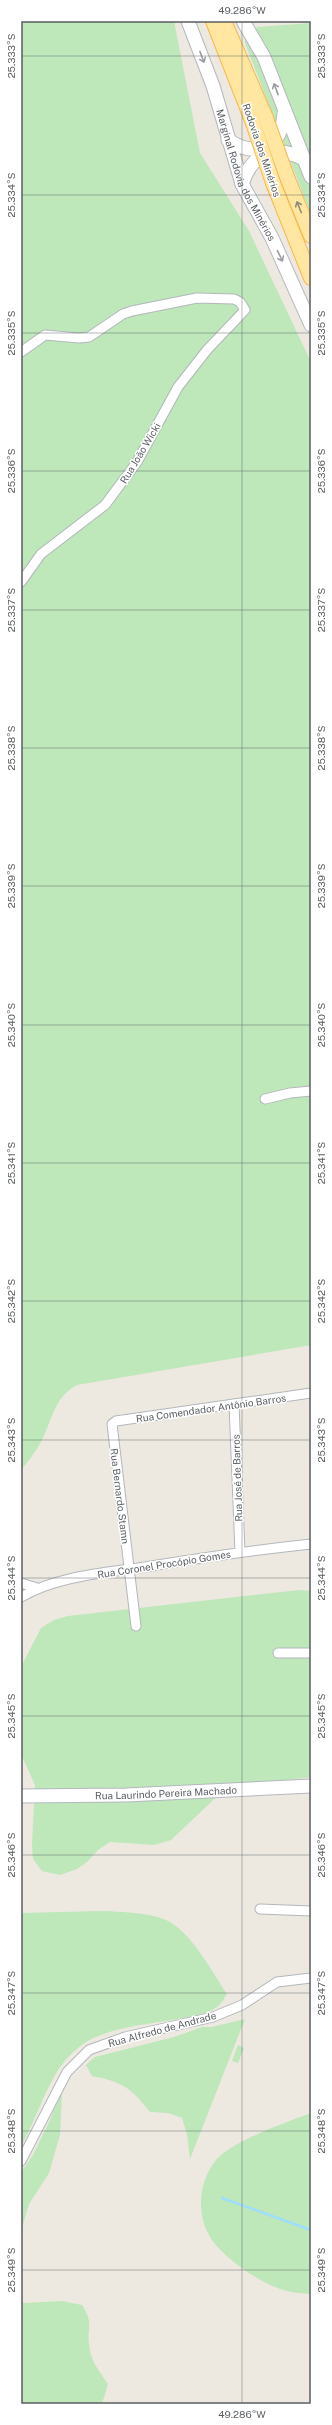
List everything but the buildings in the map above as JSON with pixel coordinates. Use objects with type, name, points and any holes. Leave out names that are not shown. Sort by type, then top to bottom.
[{"type":"main road","name":"Marginal Rodovia dos Minérios","points":[[188,21],[213,86],[242,184],[272,238],[311,325]]},
{"type":"main road","name":"Rodovia dos Minérios","points":[[213,21],[287,177],[311,236]]},
{"type":"main road","name":"Rodovia dos Minérios","points":[[224,21],[260,121],[273,183],[311,278]]},
{"type":"main road","points":[[242,21],[264,57],[284,113],[311,177]]},
{"type":"main road","points":[[228,140],[240,148],[253,150],[266,147],[277,139],[283,127],[284,113]]},
{"type":"main road","points":[[242,184],[247,169],[258,157],[273,151],[289,152],[304,159]]},
{"type":"main road","name":"Rua Laurindo Pereira Machado","points":[[21,1796],[126,1795],[311,1786]]},
{"type":"street","name":"Rua João Wicki","points":[[21,352],[45,335],[79,338],[89,336],[123,314],[197,298],[234,299],[243,305],[245,310],[206,350],[178,387],[137,462],[109,500],[41,554],[21,582]]},
{"type":"street","points":[[265,1099],[290,1093],[311,1091]]},
{"type":"street","name":"Rua Comendador Antônio Barros","points":[[112,1424],[116,1421],[311,1393]]},
{"type":"street","name":"Rua José de Barros","points":[[234,1404],[240,1552]]},
{"type":"street","name":"Rua Bernardo Stamn","points":[[112,1424],[136,1626]]},
{"type":"street","name":"Rua Coronel Procópio Gomes","points":[[21,1597],[38,1588],[74,1578],[240,1552],[311,1544]]},
{"type":"street","points":[[21,1583],[38,1588]]},
{"type":"street","points":[[278,1653],[311,1653]]},
{"type":"street","points":[[260,1909],[311,1911]]},
{"type":"street","name":"Rua Alfredo de Andrade","points":[[21,2161],[66,2072],[89,2050],[126,2037],[214,2017],[242,2005],[278,1982],[311,1978]]},
{"type":"green space","points":[[21,21],[174,21],[200,153],[249,231],[311,362],[311,1345],[77,1385],[62,1397],[53,1413],[43,1439],[21,1470]]},
{"type":"green space","points":[[311,23],[311,215],[245,43],[246,33],[258,27]]},
{"type":"green space","points":[[299,1590],[311,1591],[311,1777],[227,1787],[171,1840],[154,1845],[110,1842],[98,1850],[87,1862],[77,1869],[60,1875],[42,1871],[33,1859],[32,1845],[35,1785],[21,1754],[21,1667],[41,1628],[54,1620],[68,1616]]},
{"type":"green space","points":[[101,1911],[150,1915],[166,1920],[175,1925],[200,1952],[227,1994],[218,2006],[208,2012],[190,2017],[111,2031],[100,2035],[79,2047],[68,2057],[52,2080],[28,2134],[21,2146],[21,1913]]},
{"type":"green space","points":[[245,2019],[190,2159],[187,2134],[182,2118],[168,2113],[150,2112],[126,2087],[103,2078],[92,2076],[86,2065],[95,2057],[174,2037],[202,2027],[212,2027]]},
{"type":"green space","points":[[238,2045],[244,2048],[238,2063],[232,2061]]},
{"type":"green space","points":[[62,2090],[60,2135],[49,2173],[29,2204],[21,2231],[21,2172],[33,2155],[50,2120]]},
{"type":"green space","points":[[311,2113],[311,2294],[290,2292],[277,2288],[254,2276],[232,2261],[209,2235],[202,2217],[201,2197],[210,2168],[224,2153],[234,2146],[260,2133]]},
{"type":"green space","points":[[21,2301],[24,2303],[62,2301],[82,2305],[86,2311],[89,2321],[89,2344],[91,2355],[108,2384],[102,2404],[21,2404]]},
{"type":"waterway","points":[[222,2198],[311,2230]]}]
